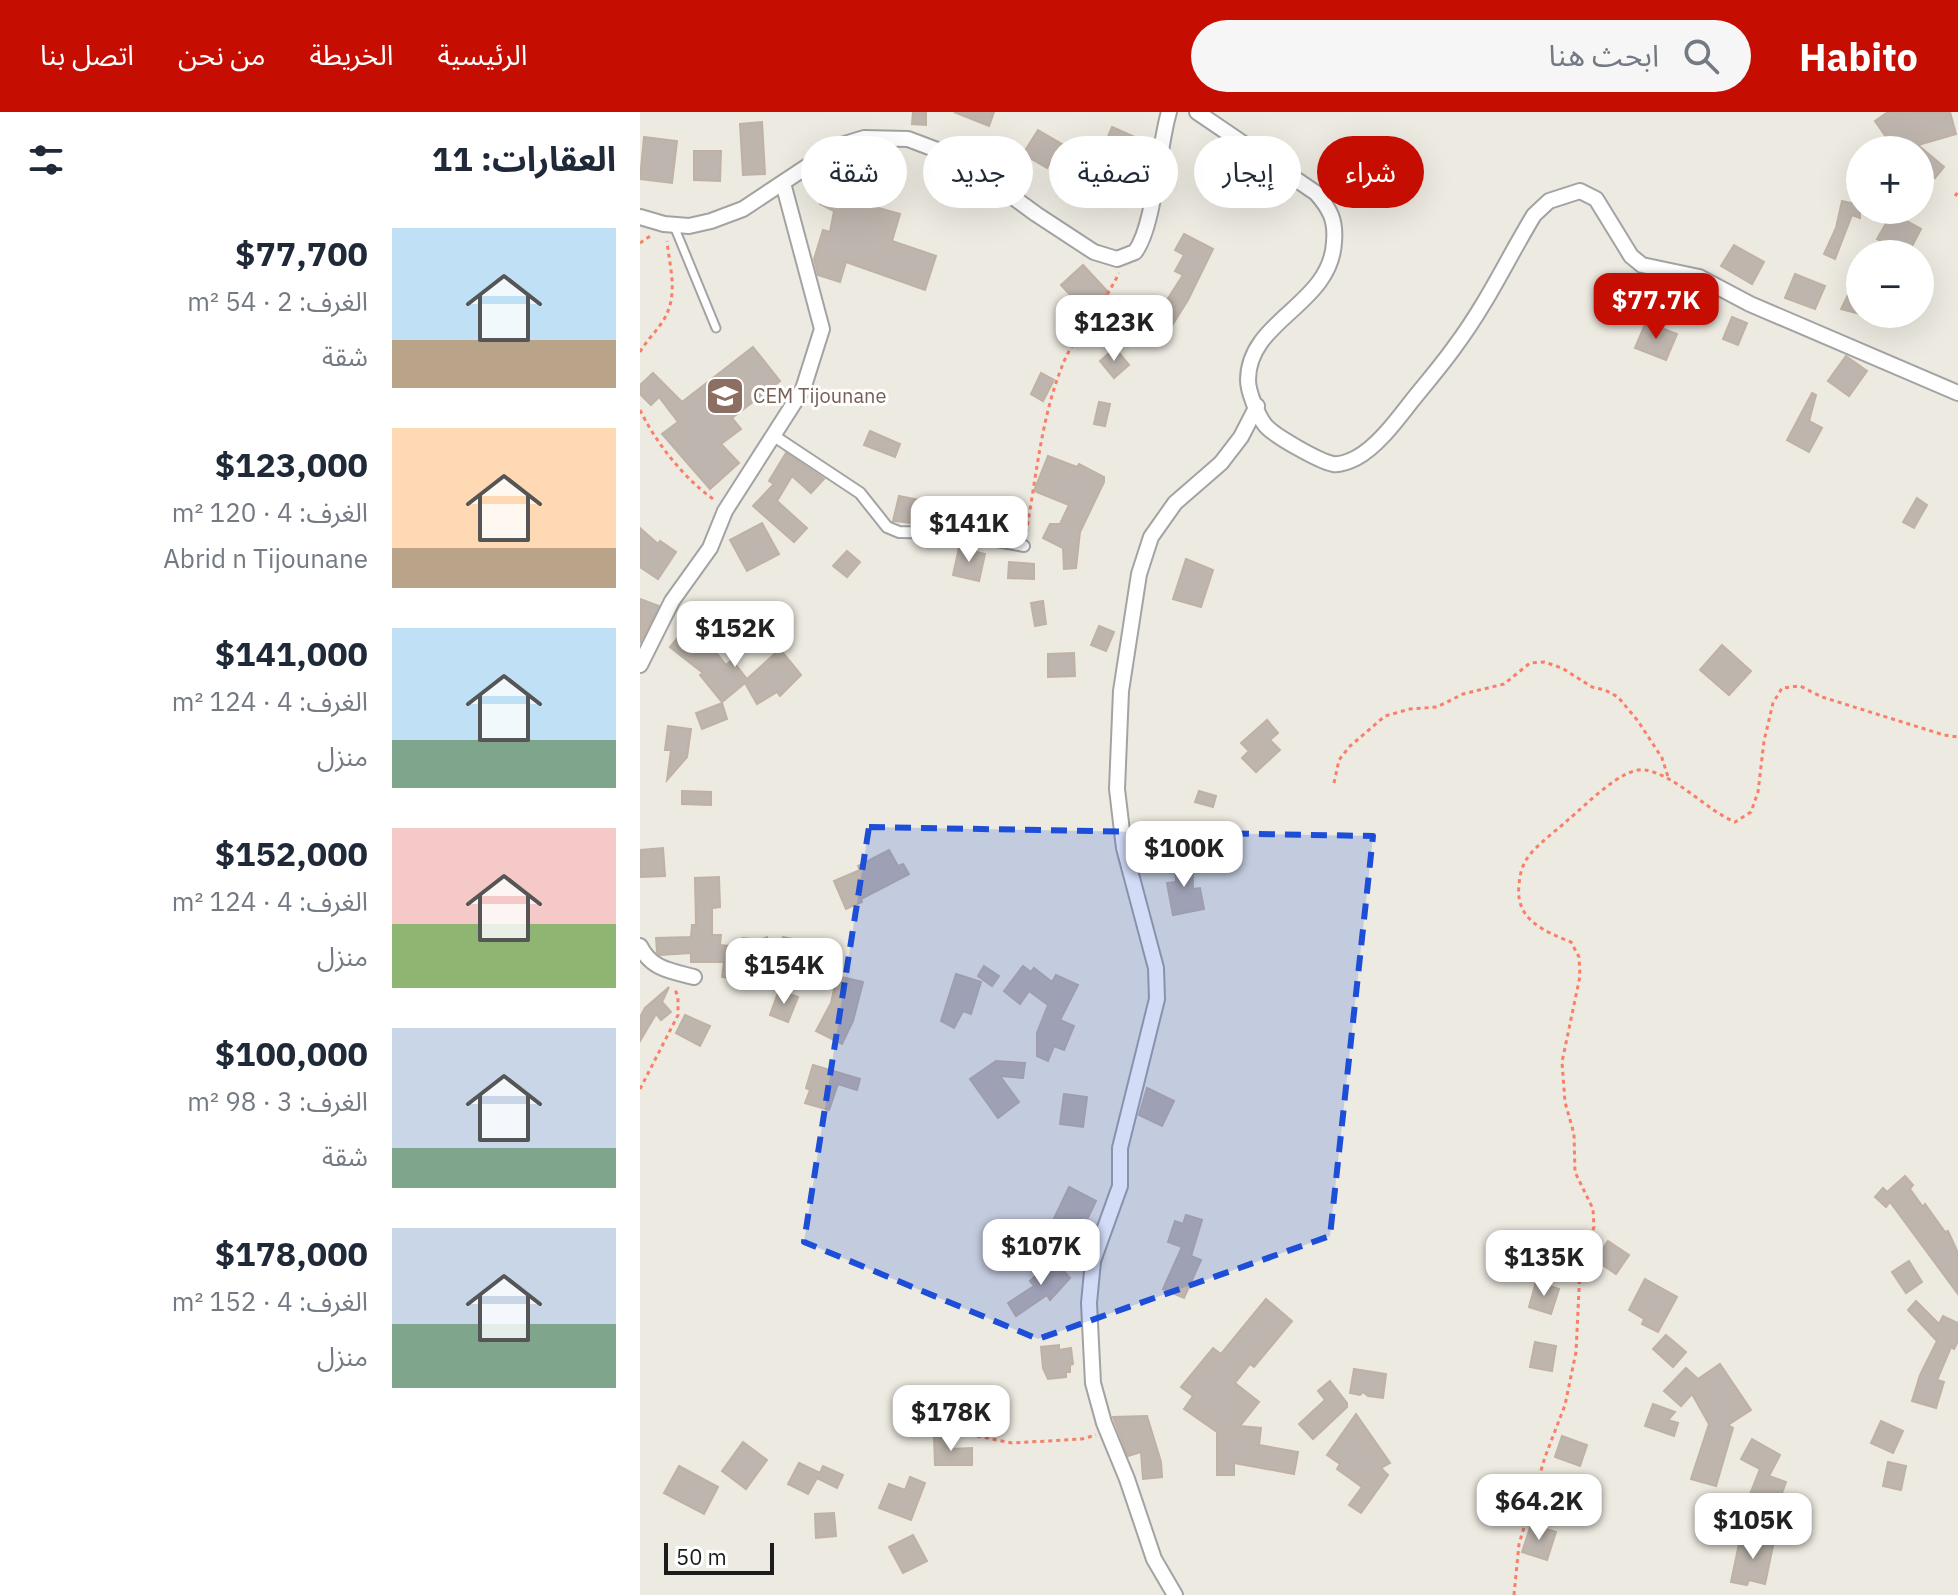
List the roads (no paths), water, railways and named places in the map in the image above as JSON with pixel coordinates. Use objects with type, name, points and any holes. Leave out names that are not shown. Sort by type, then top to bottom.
[{"type":"street","points":[[640,217],[668,224],[700,223],[743,209],[838,146],[864,138],[908,139],[961,159],[1094,252],[1122,258],[1135,252],[1143,235],[1162,133],[1169,112]]},
{"type":"street","points":[[1197,112],[1316,193],[1330,210],[1335,223],[1333,258],[1325,277],[1259,344],[1249,364],[1247,385],[1265,425],[1311,455],[1336,464],[1357,458],[1373,445],[1458,343],[1534,215],[1549,201],[1580,191],[1596,199],[1631,256],[1642,265],[1699,277],[1750,304],[1958,393]]},
{"type":"street","points":[[640,665],[672,601],[710,548],[725,511],[803,389],[822,329],[783,183]]},
{"type":"street","points":[[1175,1595],[1154,1559],[1107,1431],[1093,1383],[1089,1303],[1093,1261],[1120,1186],[1120,1148],[1157,999],[1156,968],[1124,848],[1117,789],[1121,691],[1139,574],[1151,537],[1175,503],[1221,463],[1241,437],[1257,406]]},
{"type":"street","points":[[774,436],[860,493],[887,527],[899,532],[953,533],[1024,546]]},
{"type":"street","points":[[640,946],[645,957],[670,978],[674,987]]},
{"type":"street","points":[[661,969],[694,977]]},
{"type":"lane","points":[[668,224],[716,328]]},
{"type":"place","name":"CEM Tijounane","points":[[725,396]]}]
